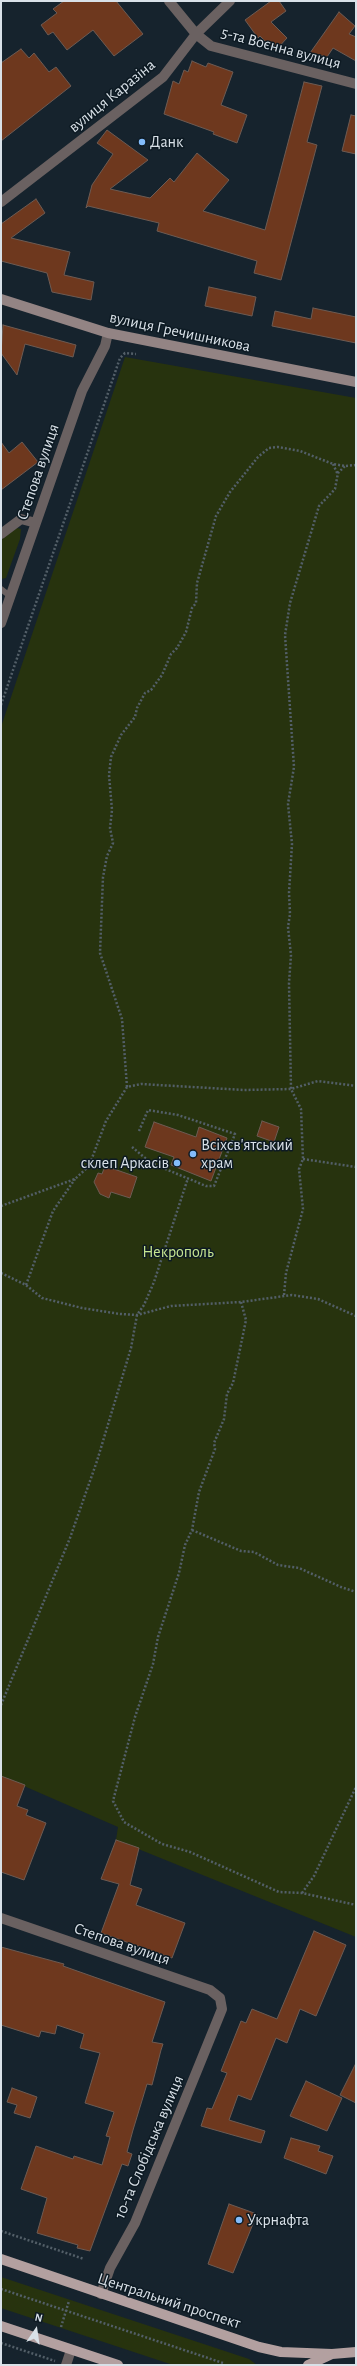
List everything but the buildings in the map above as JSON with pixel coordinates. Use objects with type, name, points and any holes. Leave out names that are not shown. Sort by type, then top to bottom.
[{"type":"main road","name":"вулиця Гречишникова","points":[[1,299],[108,333],[356,382]]},
{"type":"main road","name":"Центральний проспект","points":[[1,2259],[259,2347],[287,2352],[332,2354]]},
{"type":"main road","points":[[1,2326],[118,2365]]},
{"type":"main road","points":[[308,2365],[332,2354],[356,2352]]},
{"type":"street","name":"5-та Воєнна вулиця","points":[[169,1],[196,34],[211,46],[227,52],[301,68],[356,84]]},
{"type":"street","name":"вулиця Каразіна","points":[[1,202],[163,77],[196,34],[230,1]]},
{"type":"street","name":"Степова вулиця","points":[[1,623],[82,391],[105,346],[108,333]]},
{"type":"street","points":[[1,534],[21,519],[36,523]]},
{"type":"street","name":"Степова вулиця","points":[[1,1918],[210,1990],[220,1998],[222,2009]]},
{"type":"street","name":"10-та Слобідська вулиця","points":[[101,2294],[110,2268],[135,2223],[222,2009]]},
{"type":"street","points":[[66,2365],[71,2350]]},
{"type":"lane","points":[[1,589],[10,596]]},
{"type":"path","points":[[1,705],[120,358],[125,353],[142,354]]},
{"type":"path","points":[[26,1285],[53,1211],[75,1179],[89,1166],[106,1120],[127,1087],[122,1019],[100,953],[103,878],[107,856],[113,843],[110,828],[112,810],[109,775],[111,757],[121,735],[135,717],[137,708],[146,693],[156,682],[171,654],[183,638],[192,608],[196,603],[198,583],[216,516],[230,492],[258,457],[269,448],[300,451],[333,464],[346,466],[356,465]]},
{"type":"path","points":[[333,464],[338,475]]},
{"type":"path","points":[[284,1295],[286,1273],[302,1209],[299,1169],[303,1159],[301,1109],[291,1089],[289,1023],[291,955],[288,927],[290,914],[289,893],[292,844],[288,804],[294,767],[285,635],[290,602],[319,506],[335,489],[338,475],[346,466]]},
{"type":"path","points":[[127,1087],[141,1084],[244,1090],[291,1089],[318,1081],[356,1086]]},
{"type":"path","points":[[132,1147],[151,1163],[206,1186],[214,1186],[235,1134],[178,1115],[148,1110],[139,1131]]},
{"type":"path","points":[[303,1159],[356,1167]]},
{"type":"path","points":[[1,1705],[70,1538],[97,1460],[130,1348],[137,1315],[144,1305],[154,1282],[188,1178]]},
{"type":"path","points":[[1,1206],[75,1179]]},
{"type":"path","points":[[1,1273],[26,1285],[42,1298],[82,1308],[137,1315],[177,1306],[241,1302],[284,1295],[304,1296],[318,1299],[356,1316]]},
{"type":"path","points":[[241,1302],[246,1320],[233,1383],[227,1394],[221,1429],[214,1443],[215,1449],[199,1492],[192,1530],[185,1545],[179,1573],[158,1637],[153,1664],[135,1717],[114,1801],[124,1822],[162,1844],[190,1852],[279,1892],[302,1893],[356,1905]]},
{"type":"path","points":[[192,1530],[241,1551],[254,1552],[278,1565],[299,1568],[356,1592]]},
{"type":"path","points":[[302,1893],[314,1876],[356,1787]]},
{"type":"path","points":[[1,2231],[84,2259]]},
{"type":"path","points":[[1,2289],[223,2363]]},
{"type":"path","points":[[61,2328],[69,2301]]},
{"type":"path","points":[[1,2342],[66,2365]]},
{"type":"green space","name":"Некрополь","points":[[125,357],[356,398],[356,1937],[116,1840],[118,1827],[1,1776],[1,727]]},
{"type":"green space","points":[[17,528],[21,529],[20,539],[6,578],[1,579],[1,540]]},
{"type":"green space","points":[[1,2277],[249,2359],[257,2365],[173,2365],[1,2308]]},
{"type":"place","name":"Данк","points":[[142,142]]},
{"type":"place","name":"Всіхсв'ятський храм","points":[[193,1154]]},
{"type":"place","name":"склеп Аркасів","points":[[177,1163]]},
{"type":"place","name":"Укрнафта","points":[[239,2220]]}]
